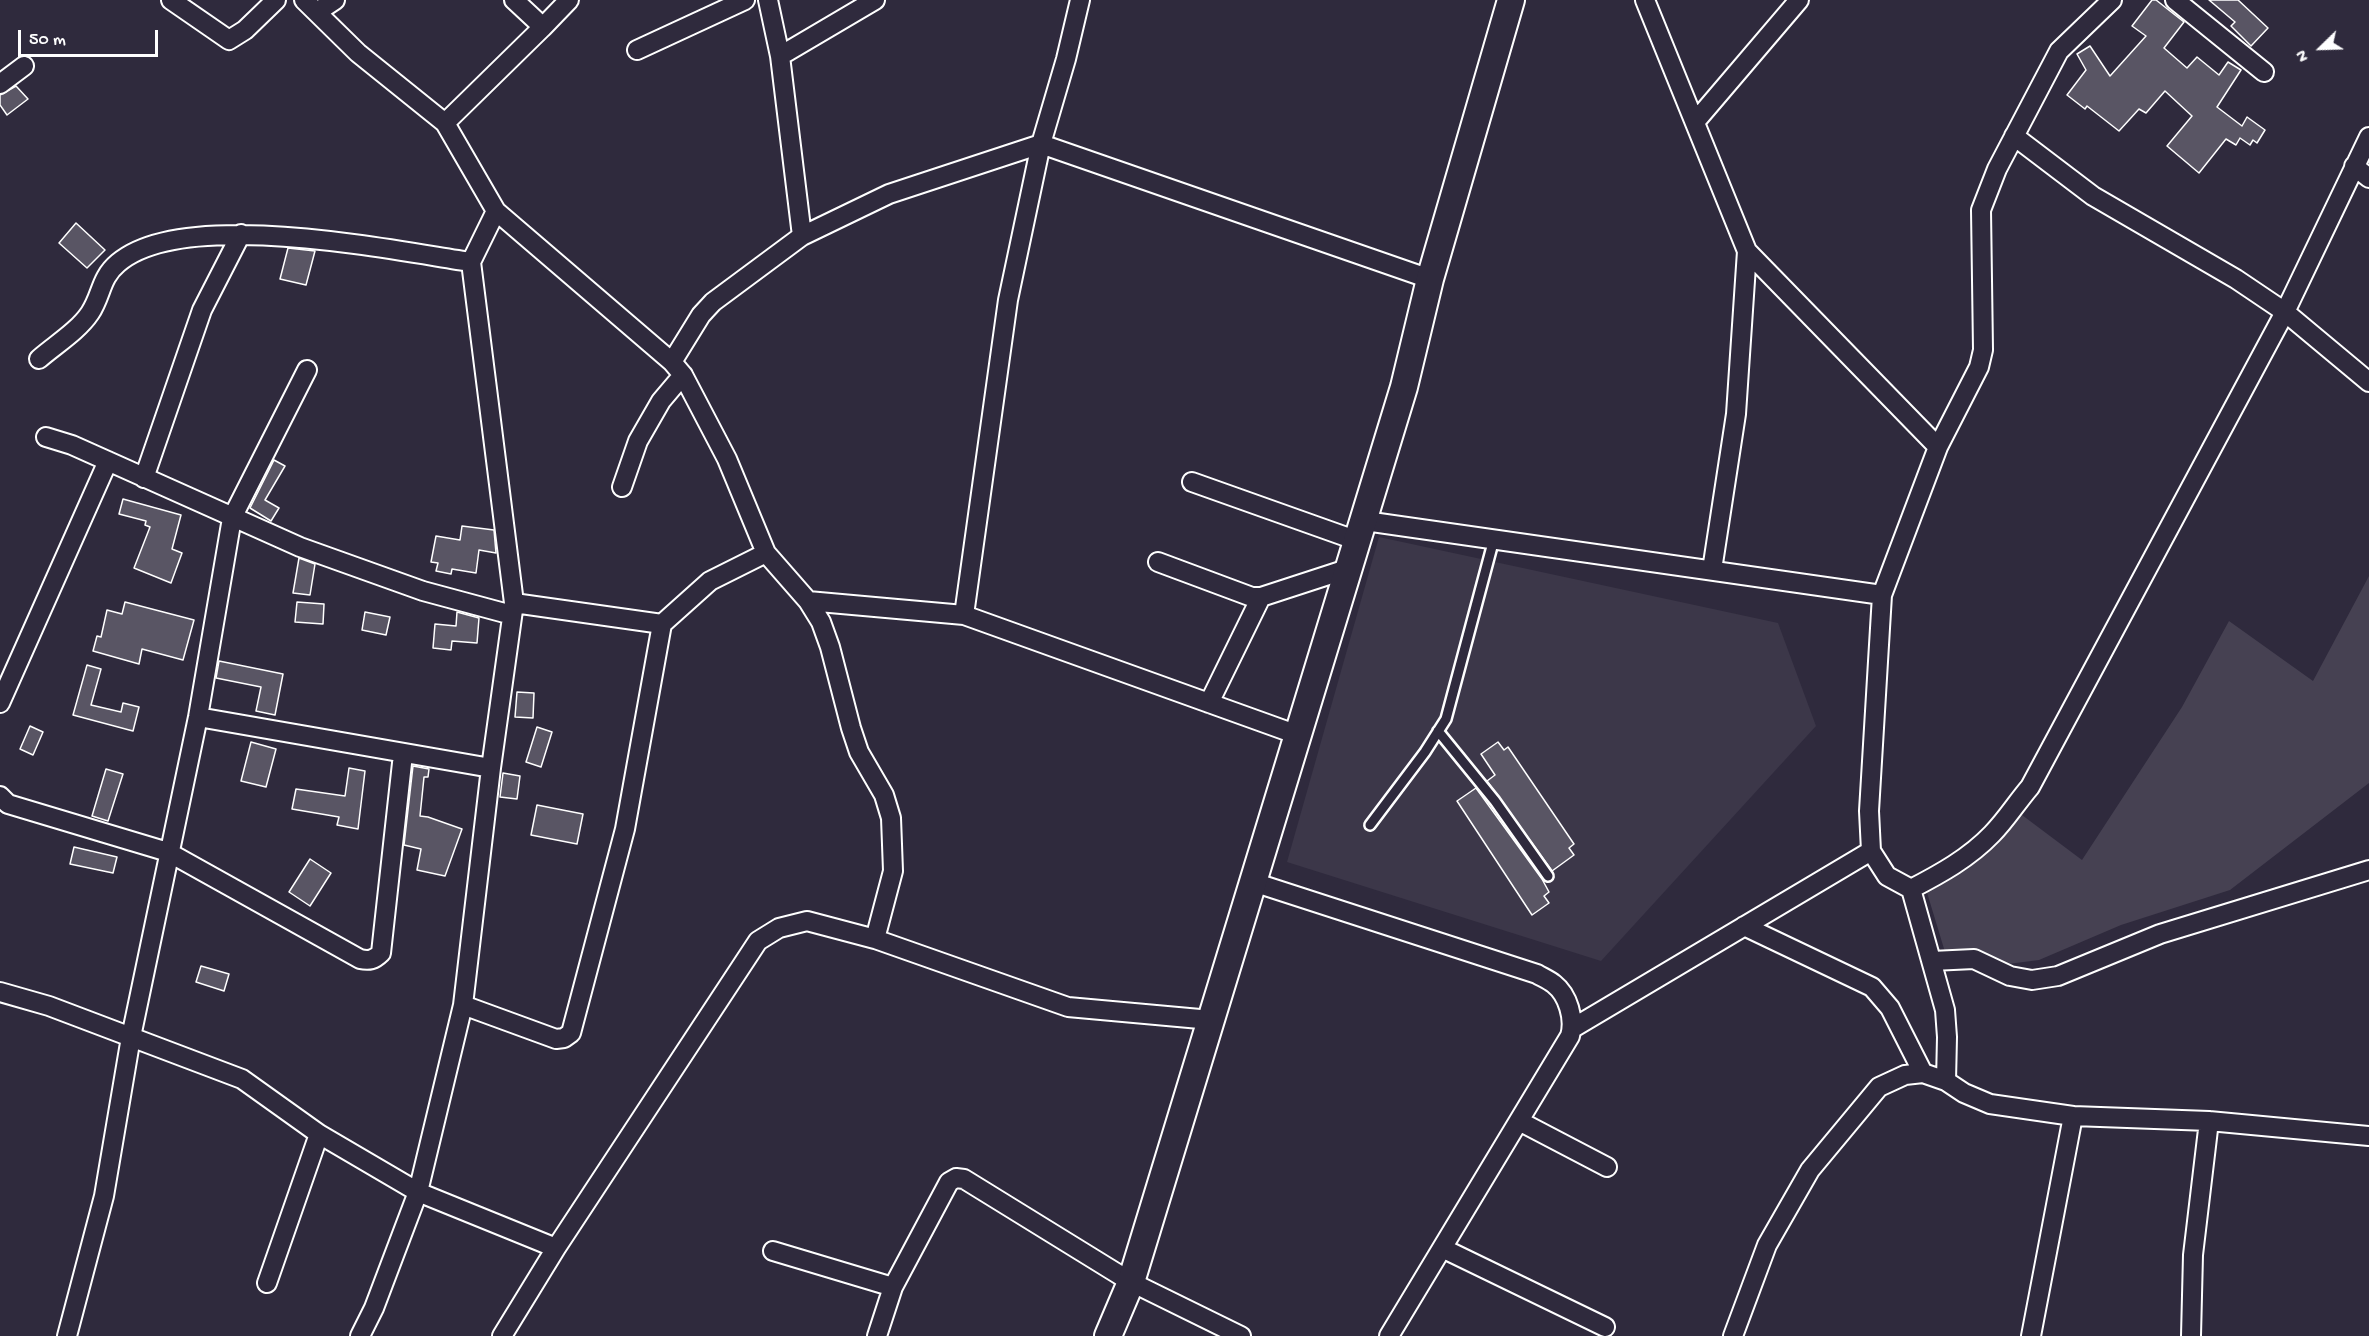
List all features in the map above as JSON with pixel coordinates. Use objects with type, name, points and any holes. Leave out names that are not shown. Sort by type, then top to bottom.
[{"type":"street","points":[[171,0],[229,40],[244,30],[276,0]]},
{"type":"street","points":[[310,6],[336,0]]},
{"type":"street","points":[[514,0],[543,27]]},
{"type":"street","points":[[445,123],[569,0]]},
{"type":"street","points":[[637,50],[745,0]]},
{"type":"street","points":[[768,0],[780,56],[802,236]]},
{"type":"street","points":[[780,56],[875,0]]},
{"type":"street","points":[[964,615],[1008,300],[1041,144],[1066,59],[1080,0]]},
{"type":"street","points":[[1108,1336],[1131,1282],[1362,531],[1404,387],[1430,279],[1511,0]]},
{"type":"street","points":[[1645,0],[1747,251],[1938,447]]},
{"type":"street","points":[[1695,122],[1799,0]]},
{"type":"street","points":[[1947,1081],[1945,1010],[1911,889],[1887,876],[1871,851],[1869,812],[1881,595],[1938,447],[1979,367],[1984,330],[1981,210],[1997,168],[2059,51],[2112,0]]},
{"type":"street","points":[[2175,0],[2264,72]]},
{"type":"street","points":[[310,6],[358,53],[445,123],[496,211],[678,368],[727,459],[766,553],[808,601],[821,622],[830,647],[850,728],[859,752],[884,795],[891,818],[893,871],[875,939]]},
{"type":"street","points":[[0,84],[24,66]]},
{"type":"street","points":[[2014,136],[2092,196],[2236,279],[2285,312],[2369,382]]},
{"type":"street","points":[[1911,889],[1947,870],[1969,855],[1992,834],[2030,787],[2285,312],[2369,137]]},
{"type":"street","points":[[622,487],[638,441],[678,368],[701,315],[713,302],[802,236],[889,194],[1041,144],[1430,279]]},
{"type":"street","points":[[2354,166],[2369,178]]},
{"type":"street","points":[[360,1336],[374,1308],[418,1192],[463,1005],[491,768],[513,609],[471,262],[496,211]]},
{"type":"street","points":[[39,359],[88,316],[96,302],[104,278],[119,262],[143,248],[182,239],[241,234],[316,240],[471,262]]},
{"type":"street","points":[[144,478],[202,310],[241,234]]},
{"type":"street","points":[[1712,570],[1736,414],[1747,251]]},
{"type":"street","points":[[67,1336],[104,1196],[131,1036],[198,717],[232,518],[307,370]]},
{"type":"street","points":[[46,437],[72,445],[300,548],[423,591],[513,609],[662,624]]},
{"type":"street","points":[[0,703],[108,461]]},
{"type":"street","points":[[1192,482],[1362,531],[1494,539],[1881,595]]},
{"type":"street","points":[[463,1005],[556,1039],[564,1038],[571,1033],[626,829],[662,624],[710,581],[766,553]]},
{"type":"street","points":[[1158,562],[1252,597],[1261,597],[1350,568]]},
{"type":"street","points":[[1209,703],[1261,597]]},
{"type":"street","points":[[808,601],[964,615],[1298,735]]},
{"type":"street","points":[[198,717],[491,768]]},
{"type":"street","points":[[0,796],[8,804],[168,852],[360,959],[368,960],[381,953],[403,754]]},
{"type":"street","points":[[1573,1028],[1871,851]]},
{"type":"street","points":[[1932,961],[1974,959],[2010,976],[2032,980],[2058,976],[2160,934],[2369,870]]},
{"type":"street","points":[[1253,882],[1537,974],[1555,984],[1571,1015],[1573,1028],[1570,1036],[1389,1336]]},
{"type":"street","points":[[509,1333],[556,1248],[758,941],[779,928],[807,921],[875,939],[1068,1007],[1211,1020]]},
{"type":"street","points":[[1744,926],[1872,987],[1890,1008],[1923,1073]]},
{"type":"street","points":[[0,992],[49,1006],[242,1079],[319,1134],[418,1192],[556,1248]]},
{"type":"street","points":[[1733,1336],[1767,1245],[1810,1170],[1879,1087],[1905,1075],[1923,1073],[1947,1081],[1990,1104],[2073,1116],[2209,1121],[2369,1136]]},
{"type":"street","points":[[2031,1336],[2073,1116]]},
{"type":"street","points":[[1519,1121],[1607,1167]]},
{"type":"street","points":[[2191,1336],[2193,1255],[2209,1121]]},
{"type":"street","points":[[267,1283],[319,1134]]},
{"type":"street","points":[[877,1336],[893,1287],[949,1182],[964,1179],[1131,1282],[1242,1336]]},
{"type":"street","points":[[1442,1248],[1605,1327]]},
{"type":"street","points":[[773,1251],[893,1287]]},
{"type":"lane","points":[[1370,825],[1446,719],[1494,539]]},
{"type":"lane","points":[[1438,731],[1495,801],[1548,876]]},
{"type":"shaded area","points":[[1379,537],[1778,623],[1816,726],[1601,961],[1287,862]]},
{"type":"shaded area","points":[[2369,576],[2369,783],[2230,890],[2121,925],[2039,960],[2008,964],[1990,958],[1945,952],[1925,886],[2018,812],[2082,860],[2182,707],[2229,621],[2313,681]]},
{"type":"building","points":[[2152,0],[2156,0],[2184,22],[2164,48],[2187,68],[2197,57],[2219,75],[2228,62],[2241,70],[2217,107],[2242,126],[2247,117],[2265,130],[2257,143],[2253,140],[2250,145],[2240,138],[2236,145],[2226,139],[2199,173],[2167,146],[2192,116],[2165,91],[2146,113],[2139,109],[2119,131],[2087,106],[2085,109],[2067,95],[2086,70],[2077,54],[2090,46],[2110,76],[2146,36],[2132,26]]},
{"type":"building","points":[[2209,0],[2238,0],[2268,28],[2251,46],[2231,26],[2235,22]]},
{"type":"building","points":[[16,86],[28,99],[7,115],[0,105],[0,95]]},
{"type":"building","points":[[76,223],[105,250],[87,268],[59,243]]},
{"type":"building","points":[[288,248],[315,251],[306,285],[280,279]]},
{"type":"building","points":[[274,460],[285,466],[265,500],[279,508],[271,521],[250,508]]},
{"type":"building","points":[[123,499],[181,515],[172,549],[182,553],[171,583],[134,568],[150,527],[145,525],[146,521],[119,514]]},
{"type":"building","points":[[462,526],[494,530],[496,553],[479,550],[476,573],[452,569],[451,574],[436,571],[438,563],[431,562],[436,536],[460,540]]},
{"type":"building","points":[[299,558],[315,564],[310,595],[293,593]]},
{"type":"building","points":[[125,602],[194,620],[183,660],[142,649],[139,664],[93,651],[97,636],[101,637],[107,610],[122,614]]},
{"type":"building","points":[[297,602],[324,604],[323,624],[295,622]]},
{"type":"building","points":[[365,612],[390,617],[386,635],[362,630]]},
{"type":"building","points":[[457,612],[479,618],[477,643],[452,641],[451,650],[433,648],[435,624],[456,626]]},
{"type":"building","points":[[219,661],[283,674],[275,715],[256,711],[261,687],[216,678]]},
{"type":"building","points":[[87,665],[101,669],[91,705],[121,712],[123,703],[139,707],[133,731],[73,715]]},
{"type":"building","points":[[517,692],[534,693],[533,718],[515,717]]},
{"type":"building","points":[[30,726],[43,732],[33,755],[20,749]]},
{"type":"building","points":[[537,727],[552,732],[541,767],[526,762]]},
{"type":"building","points":[[251,742],[276,749],[266,787],[241,781]]},
{"type":"building","points":[[1498,742],[1504,750],[1508,747],[1574,844],[1569,848],[1574,855],[1552,871],[1487,781],[1495,775],[1481,754]]},
{"type":"building","points":[[413,766],[429,769],[428,777],[424,777],[420,816],[462,829],[445,876],[417,870],[421,849],[404,845]]},
{"type":"building","points":[[349,768],[365,771],[358,829],[337,825],[339,817],[292,809],[296,789],[345,796]]},
{"type":"building","points":[[106,769],[123,774],[108,821],[92,816]]},
{"type":"building","points":[[503,773],[520,776],[517,799],[500,797]]},
{"type":"building","points":[[1476,788],[1549,892],[1544,896],[1549,903],[1532,915],[1457,801]]},
{"type":"building","points":[[537,805],[583,814],[577,844],[531,835]]},
{"type":"building","points":[[74,847],[117,857],[113,873],[70,864]]},
{"type":"building","points":[[310,859],[331,873],[310,906],[289,892]]},
{"type":"building","points":[[201,966],[229,974],[224,991],[196,982]]}]
